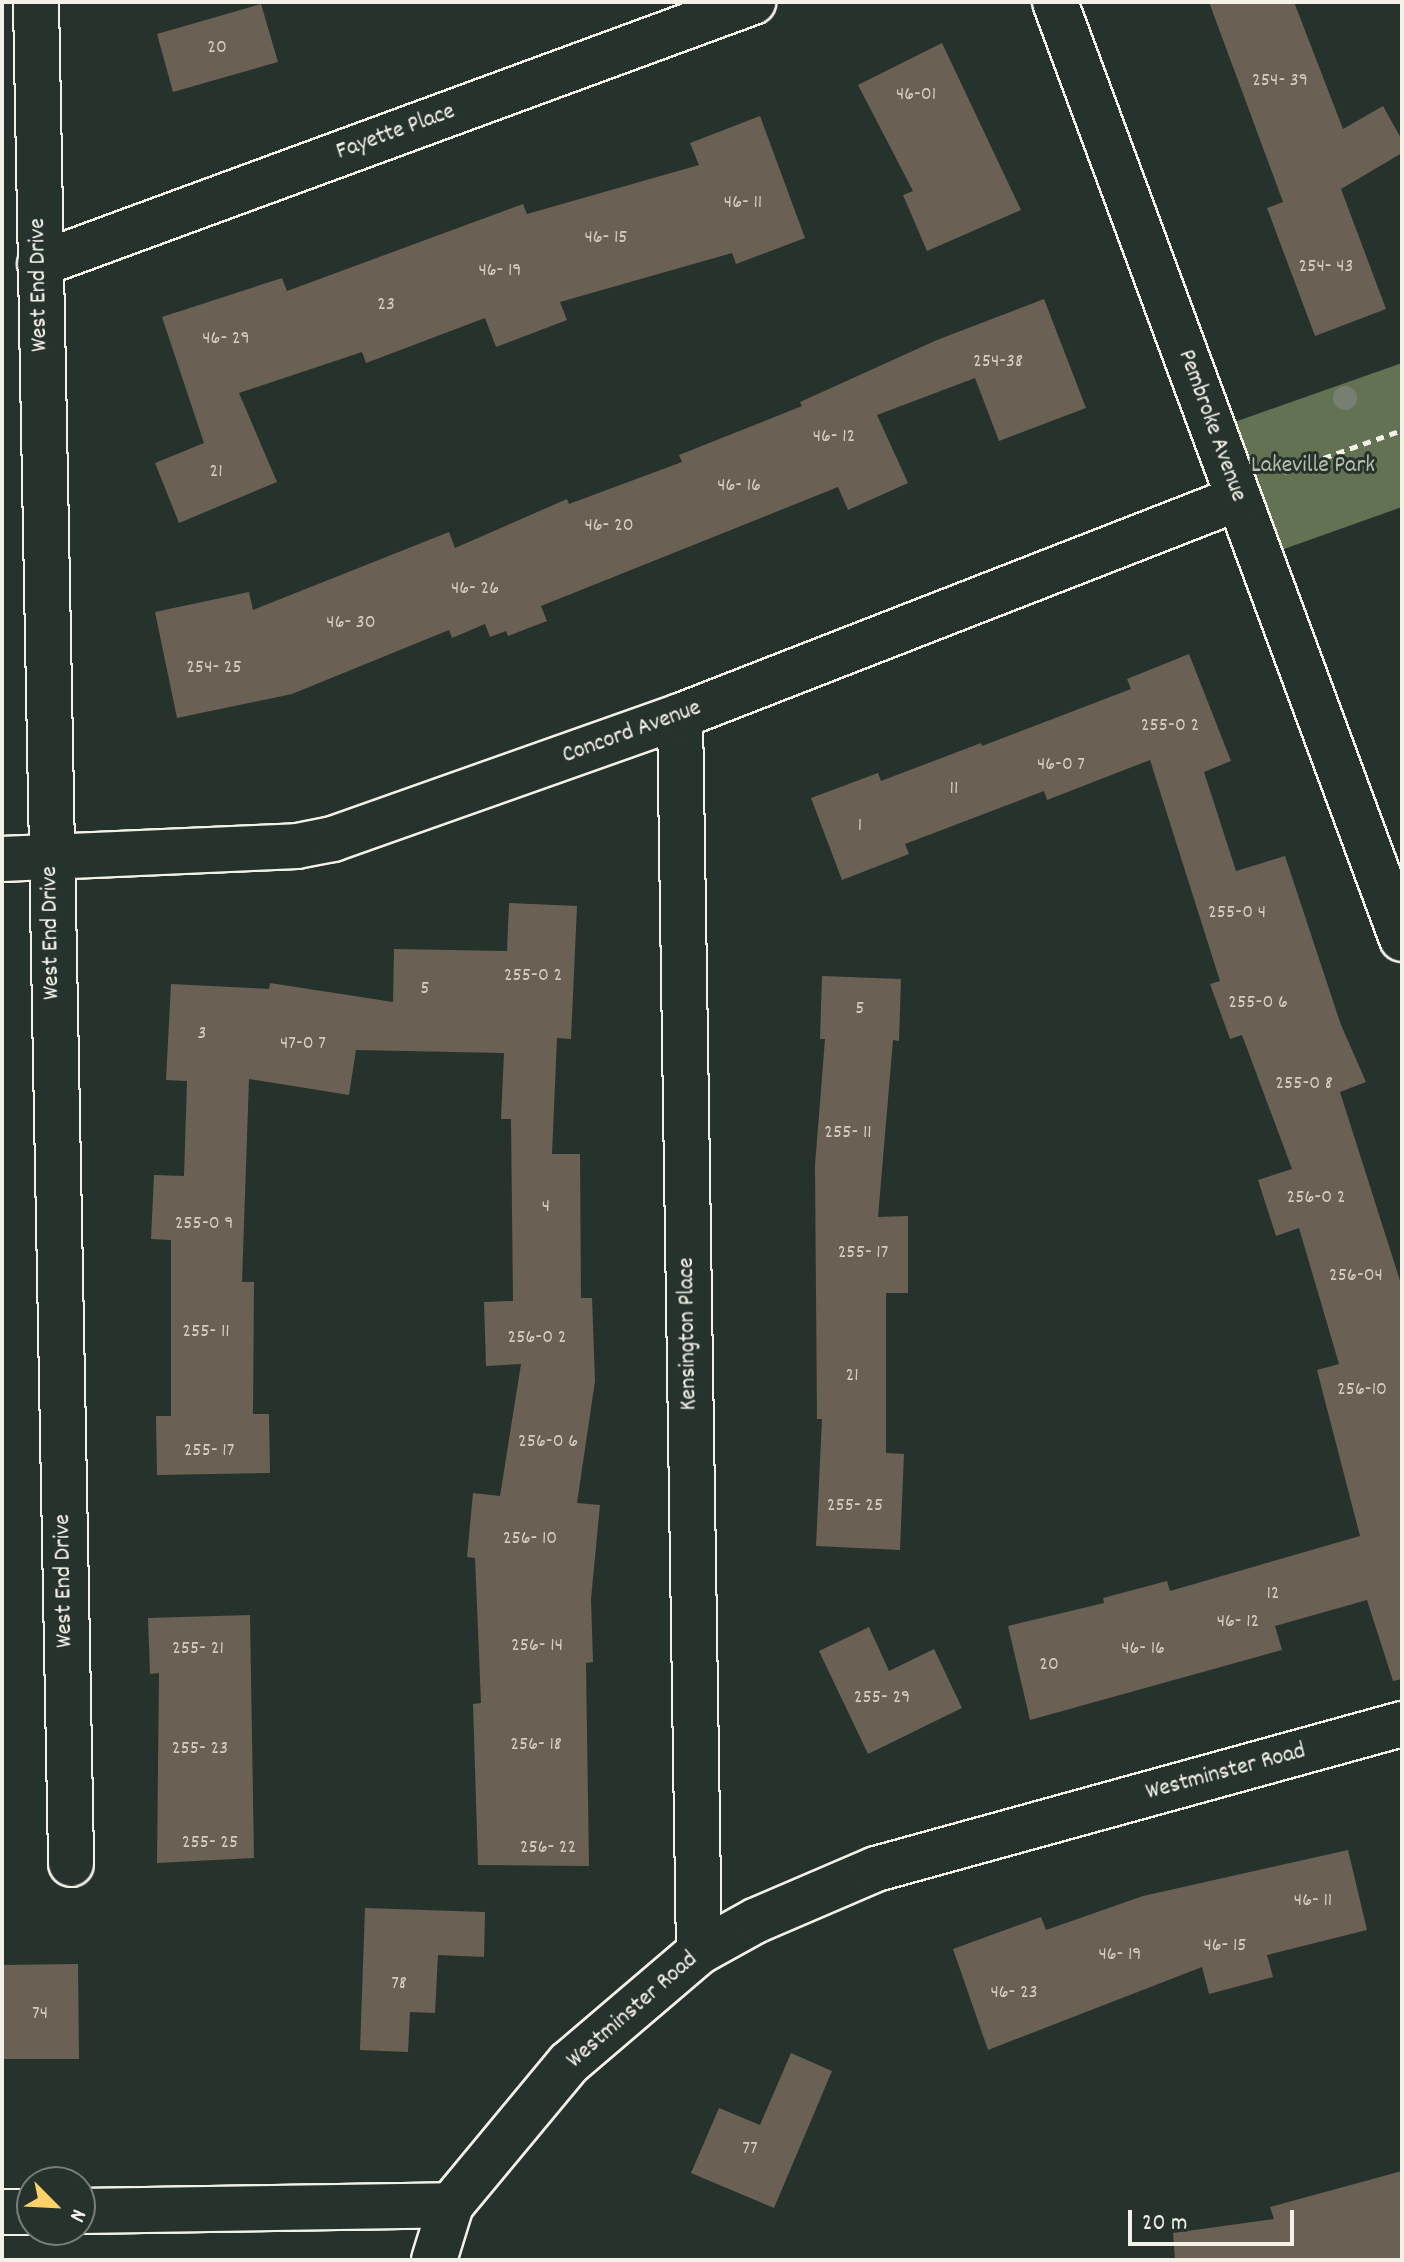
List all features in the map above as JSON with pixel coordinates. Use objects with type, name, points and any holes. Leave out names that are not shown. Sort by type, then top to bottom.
[{"type":"street","name":"West End Drive","points":[[36,2],[71,1864]]},
{"type":"street","name":"Fayette Place","points":[[40,264],[753,2]]},
{"type":"street","name":"Pembroke Avenue","points":[[1055,2],[1402,939]]},
{"type":"street","name":"Concord Avenue","points":[[2,859],[315,844],[680,716],[1236,494]]},
{"type":"street","name":"Kensington Place","points":[[680,716],[699,1952]]},
{"type":"street","name":"Westminster Road","points":[[451,2205],[569,2063],[699,1952],[757,1920],[876,1869],[1402,1724]]},
{"type":"street","points":[[96,2211],[451,2205],[434,2260]]},
{"type":"path","points":[[1236,494],[1402,430]]},
{"type":"green space","name":"Lakeville Park","points":[[1402,363],[1402,507],[1259,558],[1212,430]]},
{"type":"building","points":[[1209,2],[1294,2],[1343,129],[1383,106],[1402,140],[1402,153],[1341,189],[1386,309],[1315,336],[1267,208],[1283,202]]},
{"type":"building","points":[[261,4],[278,62],[173,92],[157,34]]},
{"type":"building","points":[[942,43],[1021,210],[927,251],[903,195],[913,191],[858,85]]},
{"type":"building","points":[[760,116],[805,238],[736,264],[732,253],[560,302],[567,320],[496,347],[485,318],[366,363],[362,352],[239,393],[277,482],[179,523],[155,463],[204,443],[162,317],[282,278],[287,291],[523,204],[527,214],[699,165],[690,143]]},
{"type":"building","points":[[1044,299],[1086,408],[999,441],[975,378],[877,415],[908,483],[848,510],[838,487],[541,606],[547,621],[508,636],[506,631],[490,637],[485,624],[452,638],[449,630],[292,694],[177,718],[155,612],[249,592],[253,610],[449,532],[455,548],[567,499],[569,504],[682,462],[679,455],[802,406],[800,402],[937,340]]},
{"type":"building","points":[[1189,654],[1231,761],[1204,772],[1236,871],[1285,856],[1341,1025],[1366,1082],[1340,1092],[1402,1287],[1402,1679],[1393,1681],[1367,1600],[1275,1626],[1282,1650],[1030,1720],[1008,1626],[1104,1603],[1103,1598],[1167,1581],[1170,1591],[1360,1536],[1317,1370],[1339,1364],[1299,1228],[1276,1236],[1258,1180],[1292,1169],[1242,1035],[1230,1039],[1210,984],[1220,981],[1150,760],[1047,800],[1044,791],[905,844],[909,854],[842,880],[811,798],[878,773],[881,781],[981,743],[982,746],[1131,689],[1127,679]]},
{"type":"building","points":[[509,903],[577,906],[571,1039],[557,1038],[552,1154],[580,1154],[581,1298],[592,1298],[595,1381],[577,1503],[600,1505],[591,1599],[593,1662],[586,1663],[589,1866],[478,1865],[473,1704],[481,1703],[475,1558],[467,1557],[473,1493],[500,1496],[521,1364],[486,1366],[484,1302],[513,1301],[511,1119],[501,1119],[504,1053],[356,1050],[349,1095],[249,1079],[242,1282],[254,1282],[253,1414],[269,1414],[270,1473],[157,1475],[156,1416],[171,1416],[171,1240],[151,1239],[154,1175],[184,1176],[187,1081],[166,1080],[171,984],[269,989],[270,983],[393,1002],[394,949],[507,951]]},
{"type":"building","points":[[822,976],[901,979],[899,1041],[893,1040],[878,1217],[908,1216],[908,1293],[886,1293],[886,1453],[904,1454],[900,1550],[816,1546],[822,1419],[817,1419],[815,1165],[825,1039],[820,1039]]},
{"type":"building","points":[[250,1615],[254,1858],[157,1863],[159,1673],[150,1674],[148,1618]]},
{"type":"building","points":[[869,1627],[889,1671],[934,1649],[962,1708],[868,1754],[819,1651]]},
{"type":"building","points":[[1348,1850],[1367,1930],[1267,1955],[1273,1977],[1209,1994],[1202,1967],[988,2050],[953,1949],[1041,1917],[1046,1930],[1143,1896]]},
{"type":"building","points":[[365,1908],[485,1912],[484,1957],[438,1955],[435,2013],[410,2012],[408,2052],[360,2050]]},
{"type":"building","points":[[78,1964],[79,2059],[2,2059],[2,1965]]},
{"type":"building","points":[[791,2053],[832,2071],[774,2208],[691,2173],[719,2108],[760,2125]]},
{"type":"building","points":[[1402,2171],[1402,2260],[1175,2260],[1173,2233],[1274,2219],[1270,2207]]}]
